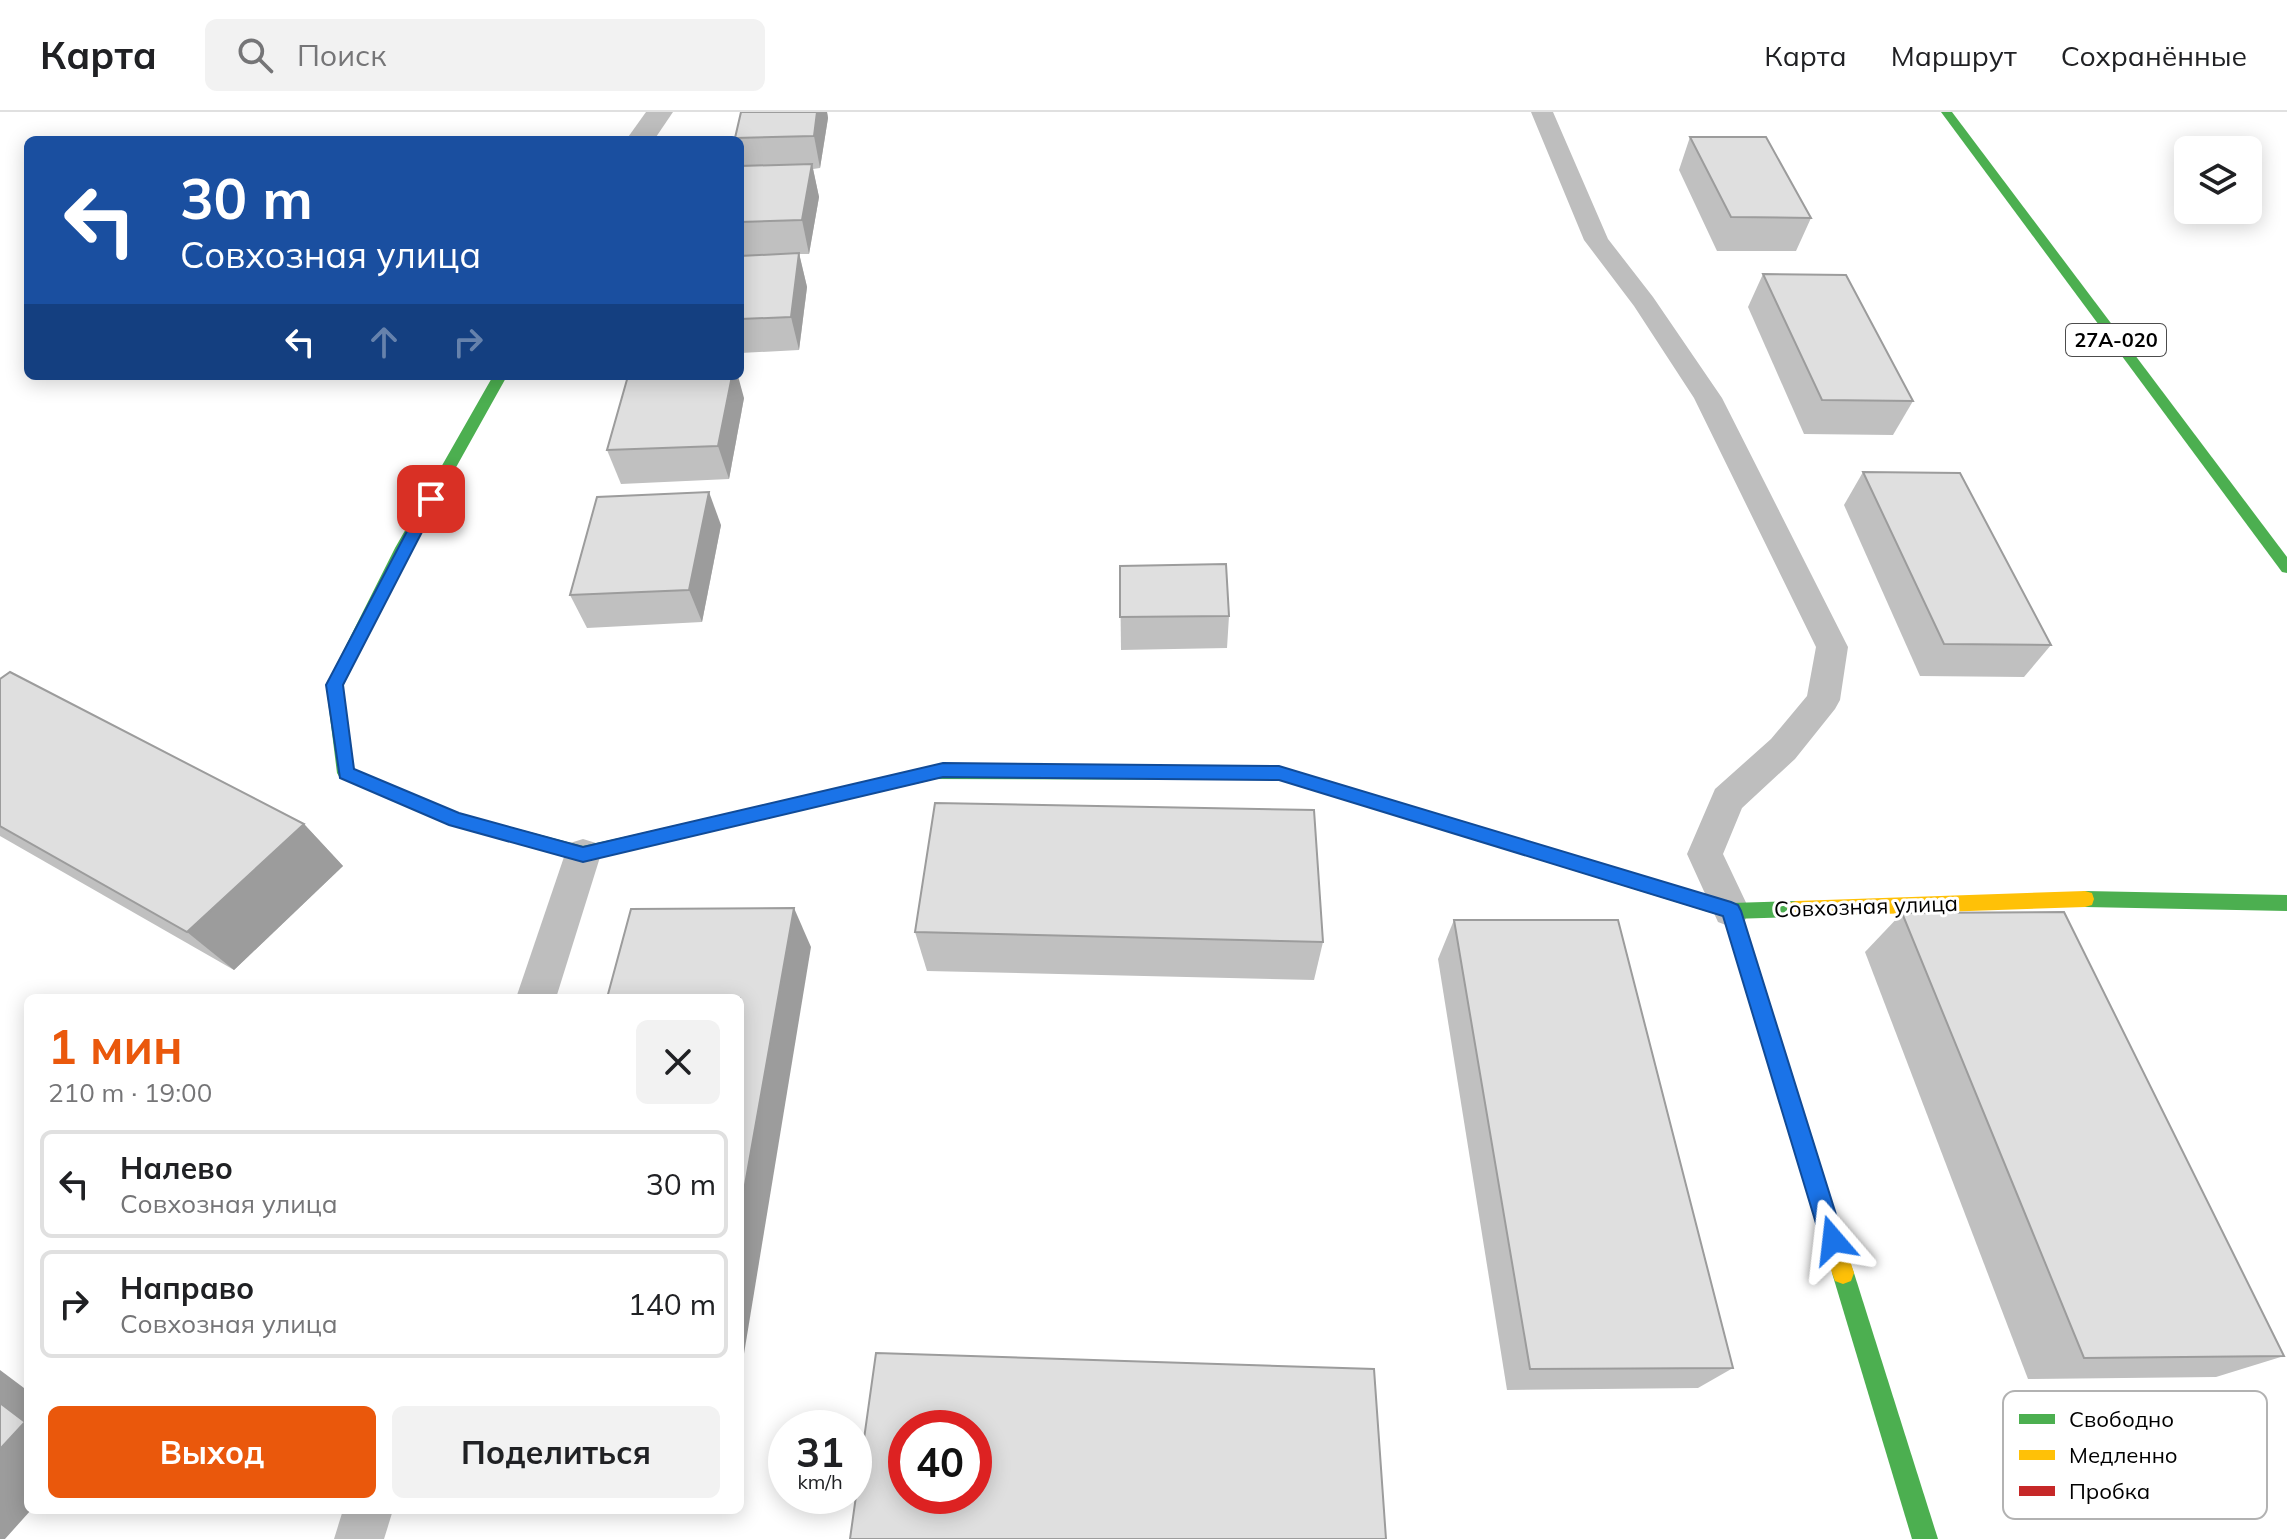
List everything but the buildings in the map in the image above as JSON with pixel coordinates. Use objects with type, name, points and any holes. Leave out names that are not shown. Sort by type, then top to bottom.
[{"type":"street","points":[[643,136],[660,112]]},
{"type":"street","name":"27А-020","points":[[1946,112],[2287,568]]},
{"type":"street","name":"Совхозная улица","points":[[498,380],[403,548],[334,685],[346,773],[455,819],[583,854],[943,770],[1279,773],[1731,911],[2128,898],[2287,903]]},
{"type":"street","points":[[1731,911],[1925,1539]]},
{"type":"lane","points":[[1542,112],[1596,240],[1644,302],[1708,398],[1832,647],[1823,700],[1783,749],[1728,799],[1705,854],[1731,911]]},
{"type":"lane","points":[[537,994],[583,854]]},
{"type":"lane","points":[[359,1539],[367,1514]]},
{"type":"traffic: fast","points":[[1946,112],[2287,568]]},
{"type":"traffic: fast","points":[[498,380],[403,548],[334,685],[346,773],[455,819],[583,854],[637,841]]},
{"type":"traffic: fast","points":[[928,774],[943,770],[1279,773],[1731,911],[1796,909]]},
{"type":"traffic: fast","points":[[2085,899],[2287,903]]},
{"type":"traffic: fast","points":[[1843,1273],[1925,1539]]},
{"type":"traffic: slow","points":[[1796,909],[2085,899]]},
{"type":"traffic: slow","points":[[1731,911],[1843,1273]]},
{"type":"traffic: jam","points":[[637,841],[928,774]]},
{"type":"route","points":[[431,499],[334,685],[346,773],[455,819],[583,854],[943,770],[1279,773],[1731,911],[1833,1240]]}]
